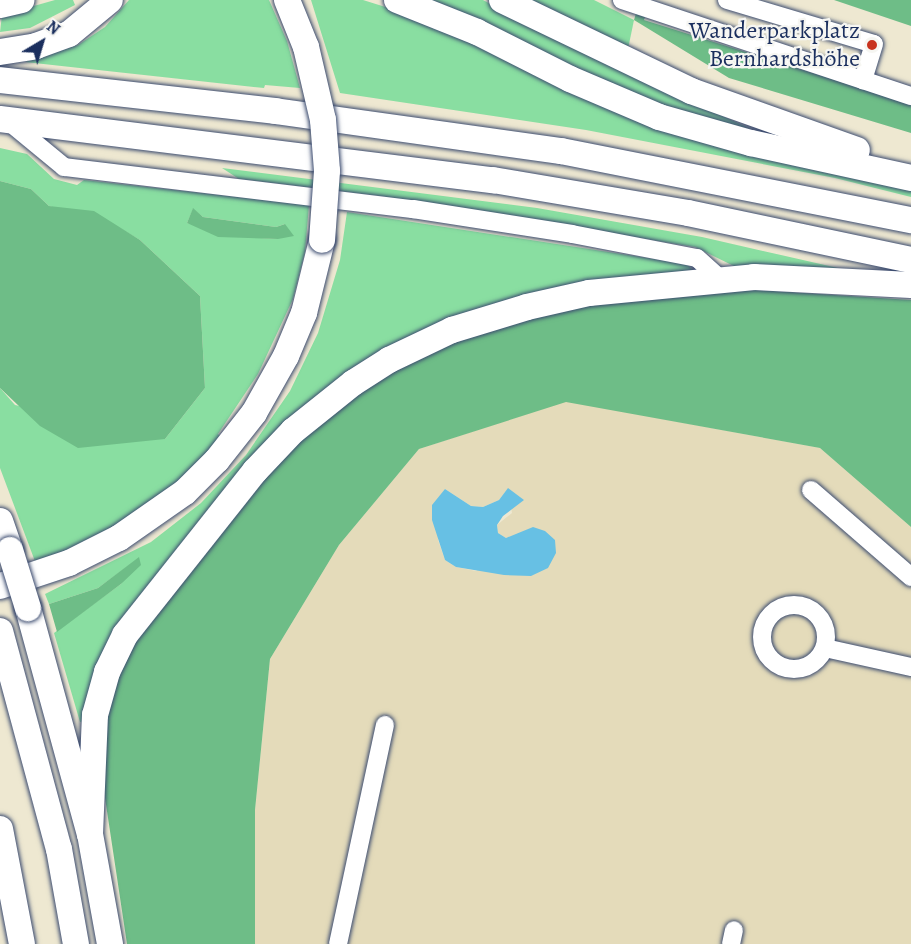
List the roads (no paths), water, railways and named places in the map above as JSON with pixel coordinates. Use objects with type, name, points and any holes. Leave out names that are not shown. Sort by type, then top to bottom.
[{"type":"highway","points":[[0,5],[21,0]]},
{"type":"highway","points":[[0,52],[36,46],[84,25],[110,0]]},
{"type":"highway","points":[[0,585],[69,563],[113,542],[164,508],[217,460],[254,413],[286,356],[304,313],[322,240],[327,171],[323,120],[306,47],[287,0]]},
{"type":"highway","points":[[397,0],[469,28],[598,92],[659,117],[739,140],[911,176]]},
{"type":"highway","points":[[502,0],[671,83],[788,129],[885,158],[911,176]]},
{"type":"highway","points":[[0,80],[275,111],[550,149],[739,183],[911,220]]},
{"type":"highway","points":[[4,119],[493,180],[688,213],[911,260]]},
{"type":"highway","points":[[90,834],[95,715],[107,672],[125,635],[255,471],[308,418],[389,360],[476,321],[590,293],[720,279],[814,278],[911,285]]},
{"type":"highway","points":[[0,521],[28,608],[90,834],[110,944]]},
{"type":"highway","points":[[0,631],[59,849],[76,944]]},
{"type":"highway","points":[[0,829],[22,944]]},
{"type":"lane","points":[[622,0],[662,7],[911,96]]},
{"type":"lane","points":[[727,0],[874,44],[863,80]]},
{"type":"lane","points":[[4,119],[64,167],[413,209],[572,234],[697,258],[720,279]]},
{"type":"lane","points":[[811,490],[911,577]]},
{"type":"lane","points":[[825,648],[911,667]]},
{"type":"lane","points":[[338,944],[385,725]]},
{"type":"water","points":[[508,488],[524,500],[503,516],[497,525],[498,533],[506,538],[533,527],[545,531],[555,540],[556,553],[548,568],[531,576],[504,575],[456,567],[445,560],[432,520],[432,505],[445,489],[471,506],[483,507],[499,500]]},
{"type":"place","name":"Wanderparkplatz Bernhardshöhe","points":[[872,45]]}]
